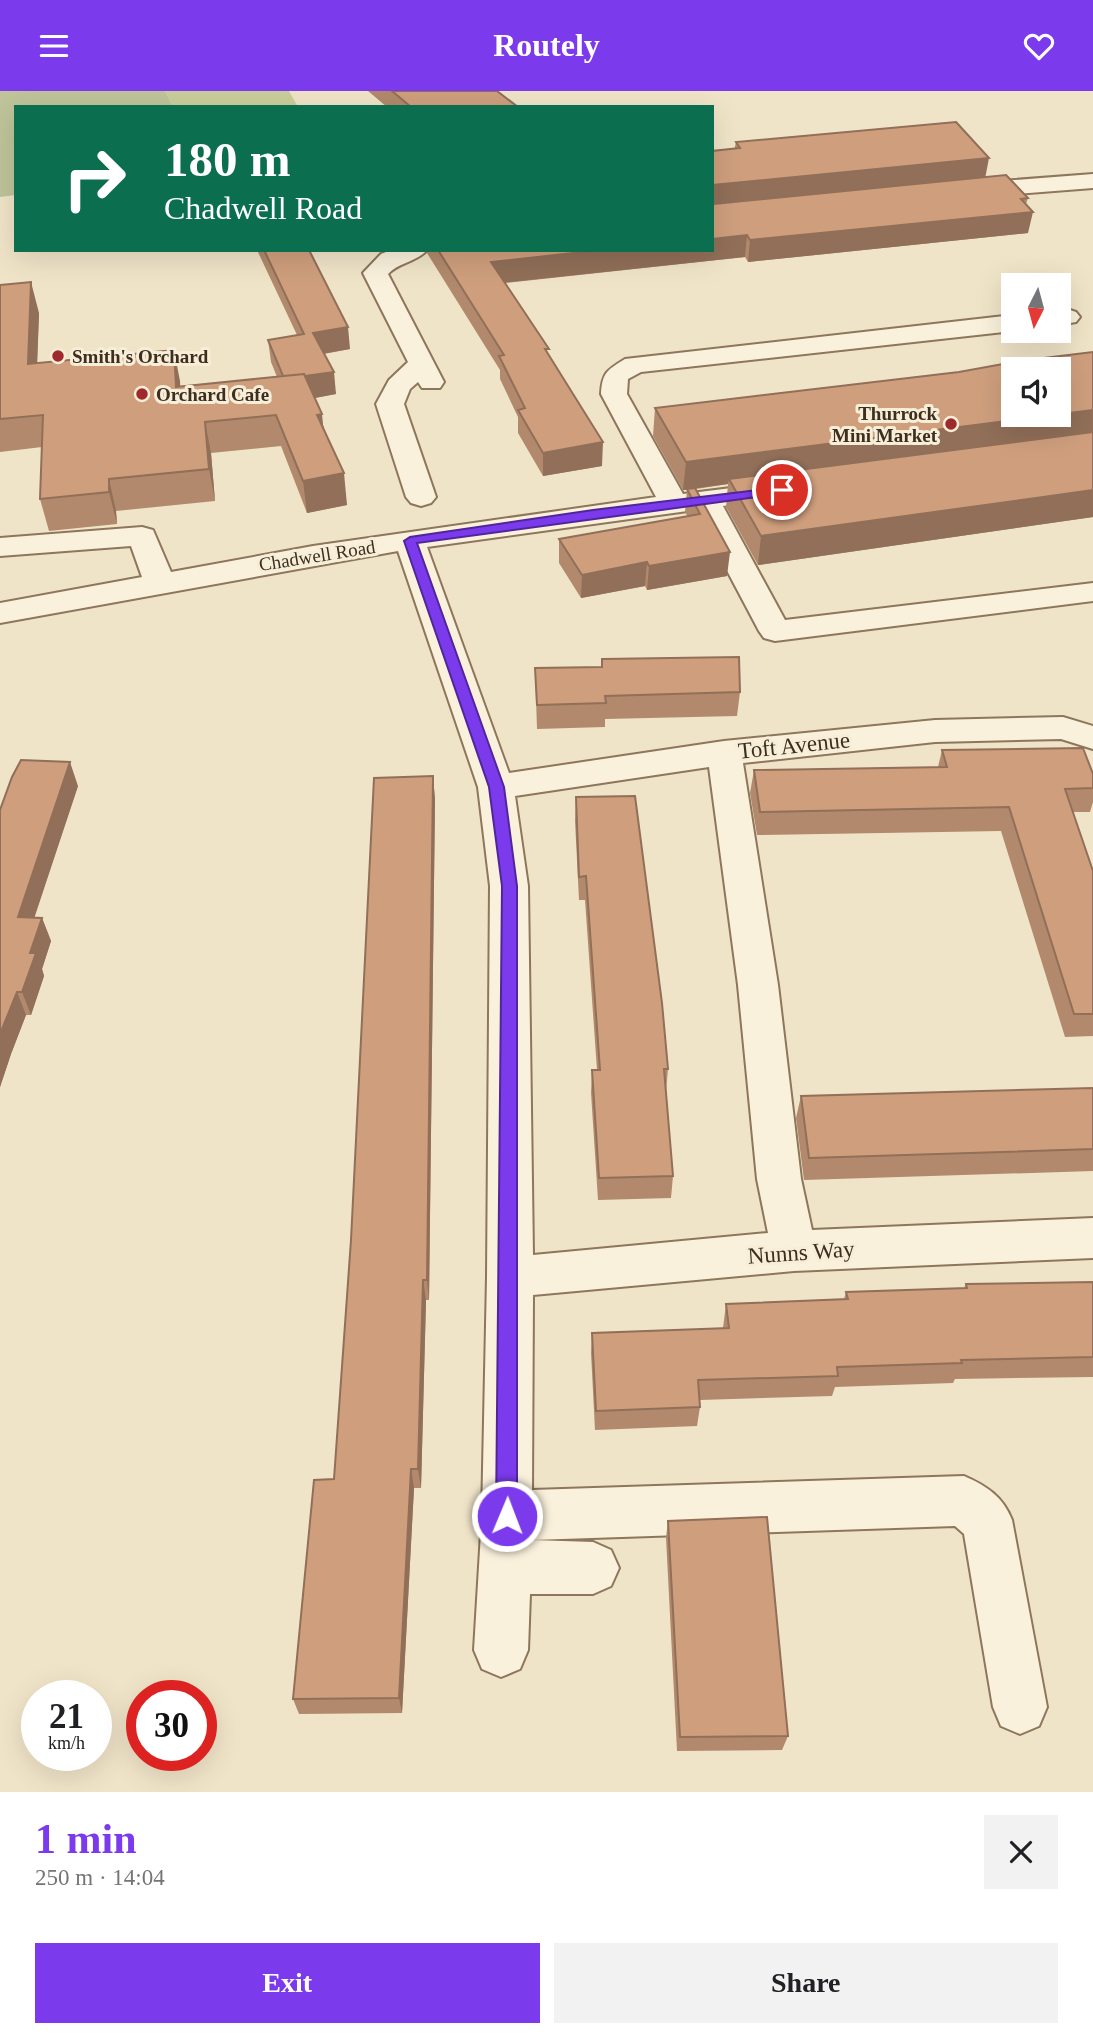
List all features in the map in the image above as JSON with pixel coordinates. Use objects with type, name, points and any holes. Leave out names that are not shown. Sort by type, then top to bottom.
[{"type":"street","points":[[942,193],[1093,181]]},
{"type":"street","points":[[363,252],[426,373],[398,386],[390,404],[421,497]]},
{"type":"street","points":[[375,273],[389,260],[410,252]]},
{"type":"street","points":[[674,504],[614,394],[614,376],[634,365],[1001,324]]},
{"type":"street","name":"Chadwell Road","points":[[0,614],[159,582],[410,541],[801,488]]},
{"type":"street","points":[[705,500],[775,631],[1093,592]]},
{"type":"street","points":[[0,547],[142,536],[159,582]]},
{"type":"street","points":[[410,541],[496,787],[509,886],[510,1277],[507,1516],[501,1650]]},
{"type":"street","name":"Toft Avenue","points":[[496,787],[724,753],[935,731],[1063,728],[1093,738]]},
{"type":"street","points":[[724,753],[758,985],[779,1179],[794,1251]]},
{"type":"street","name":"Nunns Way","points":[[510,1277],[794,1251],[1093,1238]]},
{"type":"street","points":[[507,1516],[964,1501],[987,1520],[1020,1707]]},
{"type":"street","points":[[505,1568],[593,1568]]},
{"type":"green space","points":[[0,91],[165,91],[172,105],[14,105],[14,195],[0,197]]},
{"type":"green space","points":[[165,91],[289,91],[297,105],[172,105]]},
{"type":"building","points":[[392,91],[497,91],[515,105],[409,105]]},
{"type":"building","points":[[956,122],[989,158],[714,185],[714,151],[740,148],[736,142]]},
{"type":"building","points":[[1006,175],[1028,198],[1021,199],[1033,212],[750,240],[747,235],[714,239],[714,204]]},
{"type":"building","points":[[265,252],[310,252],[348,327],[313,333],[334,372],[283,376],[268,340],[304,334]]},
{"type":"building","points":[[439,252],[583,252],[491,262],[549,349],[545,349],[603,442],[543,453],[518,410],[525,408],[499,356],[504,355]]},
{"type":"building","points":[[31,282],[28,364],[174,350],[176,387],[304,374],[322,414],[317,415],[344,473],[303,481],[276,415],[205,422],[209,469],[109,479],[109,492],[40,499],[43,415],[0,419],[0,285]]},
{"type":"building","points":[[1093,352],[1093,410],[1071,413],[1071,357],[1052,357]]},
{"type":"building","points":[[1001,364],[1001,422],[686,462],[655,408],[959,372]]},
{"type":"building","points":[[1093,432],[1093,490],[761,536],[729,479]]},
{"type":"building","points":[[695,488],[730,552],[649,566],[647,562],[582,575],[559,539],[700,514],[687,489]]},
{"type":"building","points":[[739,657],[740,692],[605,696],[606,703],[537,705],[535,668],[602,667],[602,659]]},
{"type":"building","points":[[1083,748],[1093,774],[1093,788],[1065,789],[1093,871],[1093,1014],[1074,1014],[1009,807],[760,812],[754,770],[947,767],[942,750]]},
{"type":"building","points":[[21,760],[70,762],[18,917],[42,918],[30,953],[36,953],[22,992],[17,992],[0,1034],[0,810]]},
{"type":"building","points":[[433,776],[427,1280],[423,1280],[418,1469],[411,1469],[399,1698],[293,1699],[314,1480],[334,1479],[351,1240],[374,778]]},
{"type":"building","points":[[635,796],[662,1003],[668,1069],[664,1069],[673,1176],[599,1178],[592,1070],[600,1070],[586,876],[579,877],[576,797]]},
{"type":"building","points":[[1093,1088],[1093,1149],[809,1158],[801,1096]]},
{"type":"building","points":[[1093,1282],[1093,1357],[961,1360],[962,1363],[837,1367],[838,1376],[698,1380],[700,1407],[596,1411],[592,1333],[729,1328],[726,1304],[848,1299],[846,1292],[967,1288],[966,1284]]},
{"type":"building","points":[[767,1517],[788,1736],[680,1737],[668,1521]]},
{"type":"place","name":"Smith's Orchard","points":[[58,356]]},
{"type":"place","name":"Orchard Cafe","points":[[142,394]]},
{"type":"place","name":"Thurrock Mini Market","points":[[951,424]]},
{"type":"route","points":[[507,1516],[510,1277],[509,886],[496,787],[410,541],[593,513],[782,490]]}]
